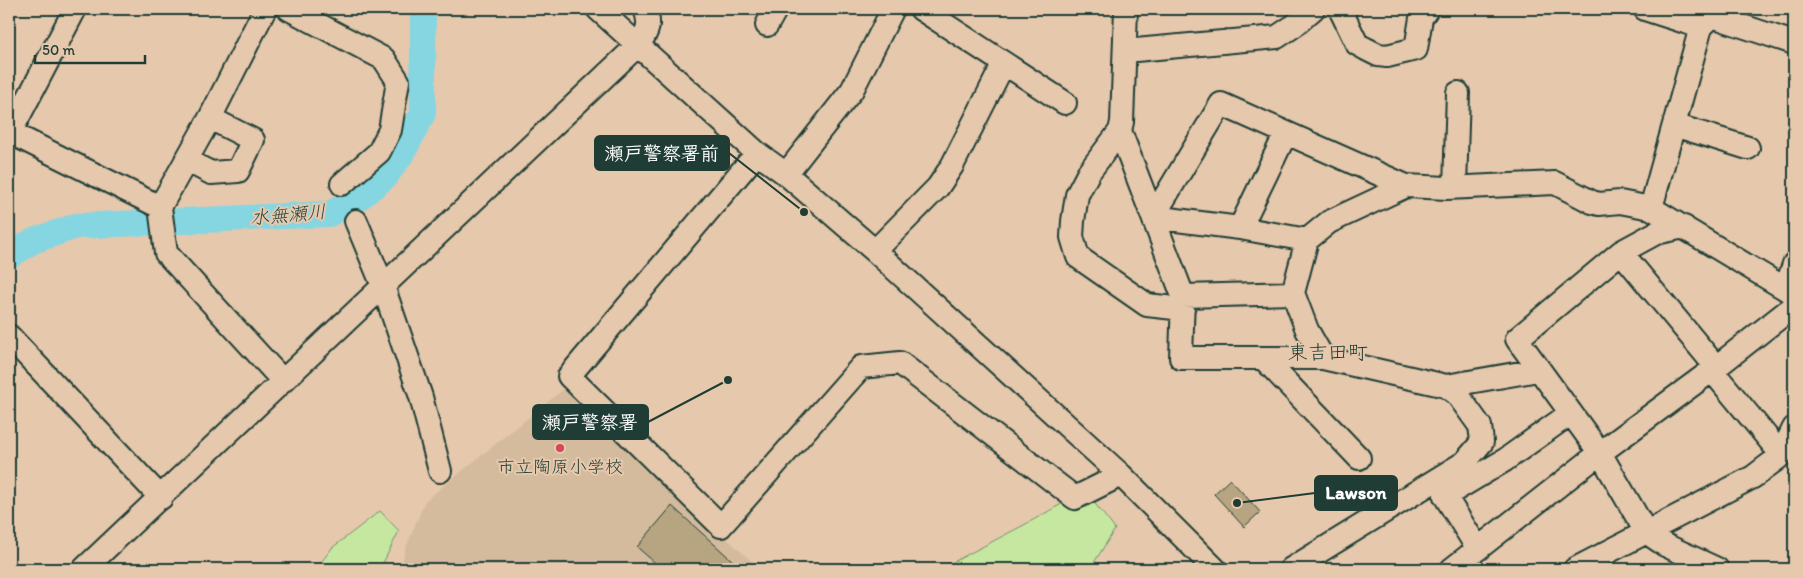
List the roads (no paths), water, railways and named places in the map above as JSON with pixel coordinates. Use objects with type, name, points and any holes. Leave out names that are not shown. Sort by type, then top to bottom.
[{"type":"street","points":[[75,9],[9,133],[160,210]]},
{"type":"street","points":[[265,9],[210,118],[160,210],[166,253],[283,381]]},
{"type":"street","points":[[289,9],[384,59],[398,81],[390,130],[378,152],[342,184]]},
{"type":"street","points":[[598,9],[758,153],[786,174],[875,251],[1121,475],[1215,569]]},
{"type":"street","points":[[84,569],[639,44],[648,32],[649,19],[646,9]]},
{"type":"street","points":[[786,174],[852,90],[893,9]]},
{"type":"street","points":[[921,9],[950,16],[1004,63],[1066,104]]},
{"type":"street","points":[[1126,9],[1122,122],[1120,131],[1089,172],[1078,195],[1072,237],[1078,257],[1146,305],[1293,293]]},
{"type":"street","points":[[1125,51],[1277,37],[1295,25],[1313,9]]},
{"type":"street","points":[[1340,9],[1357,44],[1378,55],[1387,56],[1416,49],[1421,18],[1427,9]]},
{"type":"street","points":[[1645,9],[1704,17],[1794,43]]},
{"type":"street","points":[[1651,208],[1704,17]]},
{"type":"street","points":[[875,251],[938,187],[952,166],[1004,63]]},
{"type":"street","points":[[1455,187],[1458,93]]},
{"type":"street","points":[[1153,217],[1221,104],[1406,186],[1455,187],[1555,183],[1599,204],[1620,202],[1651,208],[1792,296]]},
{"type":"street","points":[[186,160],[211,174],[238,171],[253,140],[210,118]]},
{"type":"street","points":[[1674,125],[1748,148]]},
{"type":"street","points":[[1120,131],[1183,302],[1181,358],[1323,358],[1446,386],[1538,370]]},
{"type":"street","points":[[1240,228],[1286,133]]},
{"type":"street","points":[[758,153],[569,376],[722,526],[861,368],[900,363],[1075,498],[1121,475]]},
{"type":"street","points":[[1323,358],[1308,330],[1293,293],[1307,240],[1329,222],[1406,186]]},
{"type":"street","points":[[1153,217],[1240,228],[1307,240]]},
{"type":"street","points":[[356,221],[384,286],[421,397],[440,471]]},
{"type":"street","points":[[1684,227],[1656,234],[1621,252],[1517,340],[1600,453],[1646,532],[1665,545],[1717,569]]},
{"type":"street","points":[[1621,252],[1712,362],[1715,374],[1781,454]]},
{"type":"street","points":[[1452,569],[1600,453],[1714,368],[1792,296],[1794,264]]},
{"type":"street","points":[[9,336],[161,498]]},
{"type":"street","points":[[1264,359],[1358,458]]},
{"type":"street","points":[[1291,569],[1465,462],[1471,455],[1482,442],[1480,426],[1457,394],[1446,386]]},
{"type":"street","points":[[1478,549],[1446,496],[1505,460],[1571,413]]},
{"type":"street","points":[[1575,569],[1752,477],[1778,458],[1794,428]]},
{"type":"waterway","name":"水無瀬川","points":[[9,256],[33,241],[76,226],[329,214],[356,200],[385,177],[403,152],[423,113],[423,9]]},
{"type":"place","name":"瀬戸警察署前","points":[[804,212]]},
{"type":"place","name":"瀬戸警察署","points":[[728,380]]},
{"type":"place","name":"市立陶原小学校","points":[[560,448]]},
{"type":"place","name":"Lawson","points":[[1237,503]]},
{"type":"district","name":"東吉田町","points":[[1328,352]]}]
